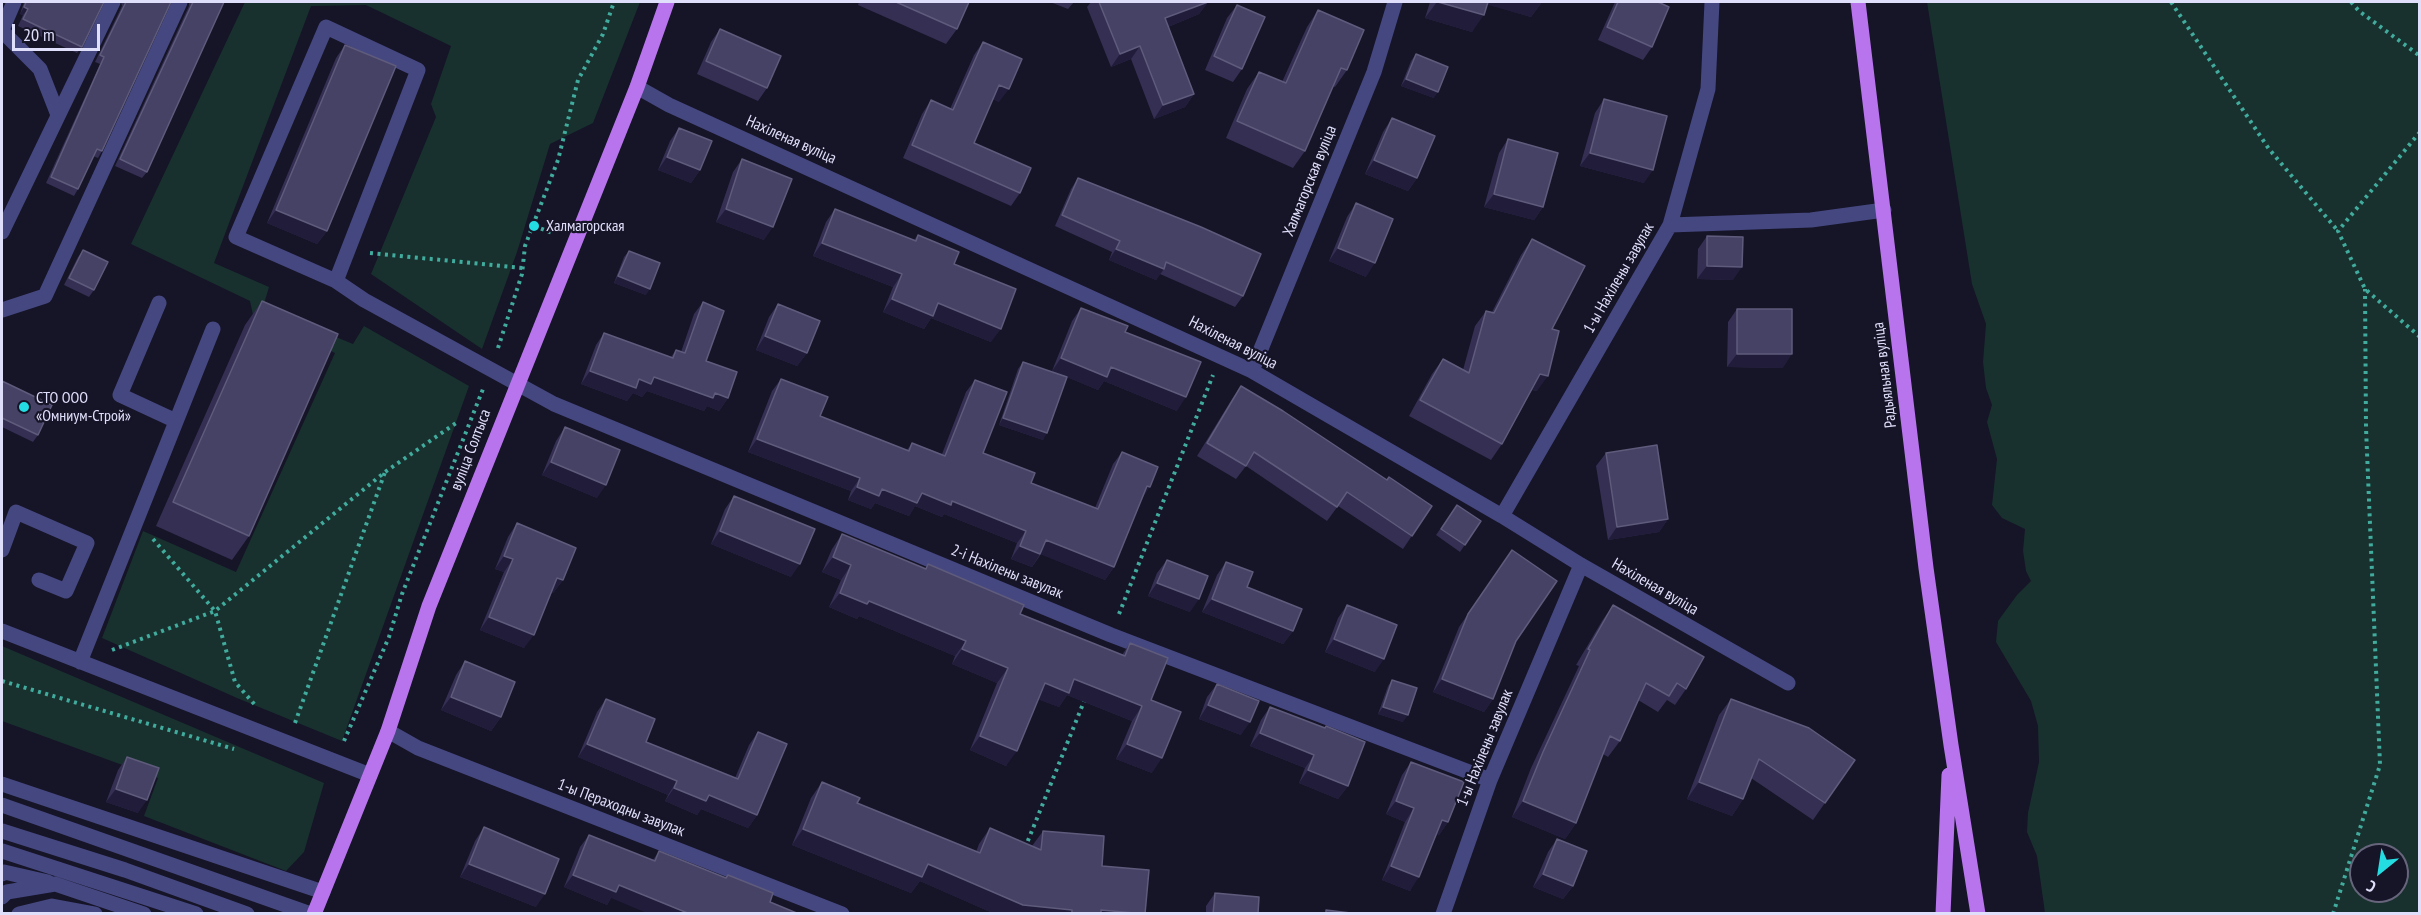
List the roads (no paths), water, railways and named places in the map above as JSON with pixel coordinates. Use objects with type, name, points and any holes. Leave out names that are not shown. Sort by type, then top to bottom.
[{"type":"main road","name":"вуліца Солтыса","points":[[312,914],[388,731],[429,606],[637,87],[668,2]]},
{"type":"main road","name":"Радыяльная вуліца","points":[[1858,2],[1925,557],[1951,745],[1978,914]]},
{"type":"main road","name":"Радыяльная вуліца","points":[[1943,914],[1951,745]]},
{"type":"street","points":[[14,2],[2,30],[40,69],[58,115]]},
{"type":"street","points":[[2,232],[113,2]]},
{"type":"street","points":[[2,310],[45,296],[180,2]]},
{"type":"street","name":"Халмагорская вуліца","points":[[1252,371],[1374,72],[1395,2]]},
{"type":"street","name":"1-ы Нахілены завулак","points":[[1502,516],[1670,225],[1708,89],[1712,2]]},
{"type":"street","name":"2-і Нахілены завулак","points":[[336,281],[418,70],[326,27],[236,237],[336,281],[364,300],[516,385],[565,409],[1111,635],[1490,780]]},
{"type":"street","name":"Нахіленая вуліца","points":[[637,87],[669,105],[1252,371],[1502,516],[1581,565],[1788,683]]},
{"type":"street","points":[[1670,225],[1811,220],[1884,210]]},
{"type":"street","points":[[159,303],[120,395],[176,421]]},
{"type":"street","points":[[80,662],[213,329]]},
{"type":"street","points":[[2,550],[16,512],[87,543],[66,591],[39,580]]},
{"type":"street","name":"1-ы Нахілены завулак","points":[[1443,914],[1490,780],[1581,565]]},
{"type":"street","points":[[2,631],[370,775]]},
{"type":"street","name":"1-ы Пераходны завулак","points":[[388,731],[418,748],[842,914]]},
{"type":"street","points":[[2,784],[323,892]]},
{"type":"street","points":[[2,805],[312,914]]},
{"type":"street","points":[[2,831],[125,870],[247,914]]},
{"type":"street","points":[[2,851],[196,914]]},
{"type":"street","points":[[2,873],[55,884],[144,914]]},
{"type":"street","points":[[2,897],[8,892],[55,884]]},
{"type":"street","points":[[19,914],[52,906],[60,911],[95,914]]},
{"type":"place","name":"Халмагорская","points":[[534,226]]},
{"type":"place","name":"СТО ООО «Омниум-Строй»","points":[[24,407]]}]
